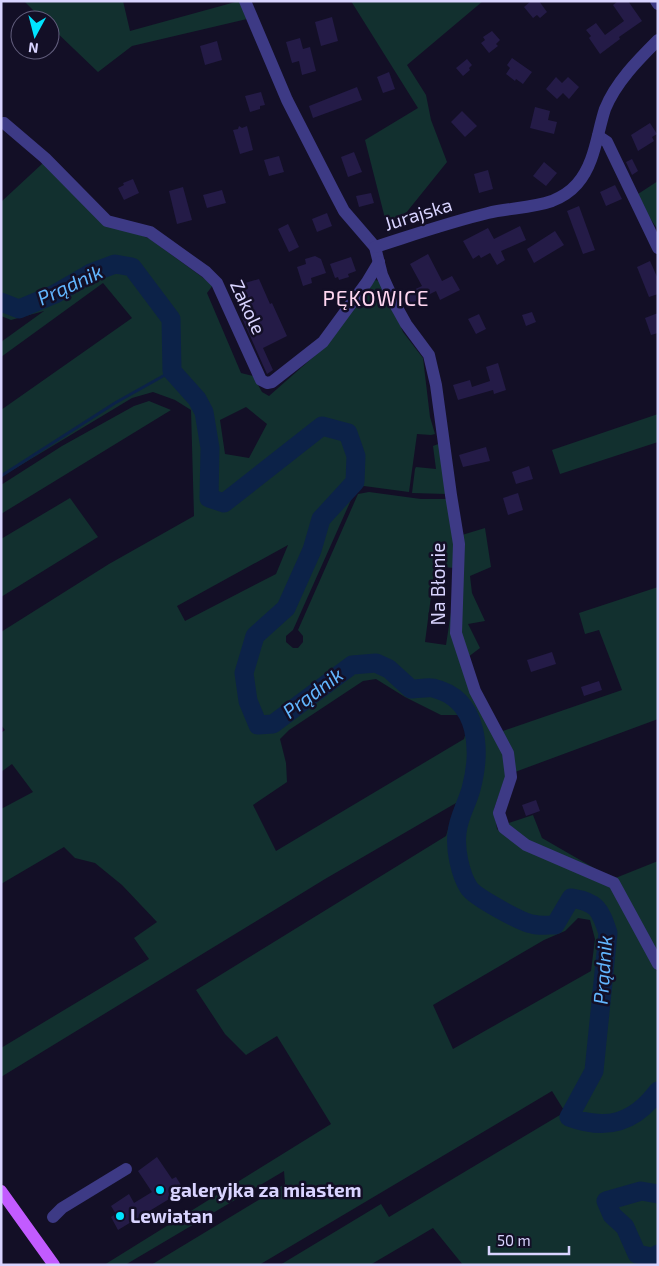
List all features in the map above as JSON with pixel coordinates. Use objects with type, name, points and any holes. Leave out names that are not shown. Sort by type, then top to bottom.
[{"type":"main road","points":[[3,1196],[54,1265]]},
{"type":"street","name":"Jurajska","points":[[245,1],[287,100],[344,211],[375,247],[450,223],[491,212],[550,202],[566,195],[578,183],[587,168],[606,108],[621,81],[633,64],[658,40]]},
{"type":"street","name":"Zakole","points":[[4,123],[45,158],[107,221],[150,232],[206,272],[217,283],[261,380],[267,383],[272,382],[323,342],[367,282],[379,262]]},
{"type":"street","points":[[598,136],[607,142],[658,248]]},
{"type":"street","name":"Na Błonie","points":[[375,247],[382,275],[396,306],[406,324],[429,355],[436,385],[450,495],[459,544],[456,633],[475,691],[508,752],[511,778],[499,814],[504,828],[526,845],[614,883],[658,964]]},
{"type":"street","points":[[53,1217],[62,1208],[126,1169]]},
{"type":"green space","points":[[24,1],[123,1],[130,31],[239,1],[247,19],[132,46],[98,72],[60,36],[60,10],[33,10]]},
{"type":"green space","points":[[351,1],[483,1],[407,65],[426,95],[431,120],[447,162],[389,234],[365,140],[418,108]]},
{"type":"green space","points":[[43,163],[103,223],[150,239],[213,285],[207,293],[241,373],[253,376],[262,392],[269,396],[328,344],[375,280],[381,281],[403,332],[423,358],[430,417],[435,434],[417,434],[409,492],[364,486],[355,491],[293,630],[286,636],[286,642],[293,648],[298,648],[303,642],[303,636],[298,630],[358,494],[369,492],[421,499],[449,499],[455,546],[454,568],[435,566],[425,642],[446,645],[451,612],[504,757],[506,775],[494,809],[497,829],[512,841],[610,885],[658,973],[658,1265],[463,1265],[433,1228],[370,1265],[280,1265],[381,1204],[389,1217],[565,1112],[552,1091],[259,1265],[151,1265],[285,1184],[284,1171],[125,1265],[104,1265],[331,1124],[277,1036],[246,1055],[225,1034],[196,990],[446,836],[456,803],[325,879],[1,1077],[1,1048],[149,959],[134,938],[157,922],[122,885],[95,863],[75,858],[64,847],[1,884],[1,809],[33,792],[12,764],[1,772],[1,733],[5,730],[1,725],[1,632],[109,564],[194,516],[191,410],[175,400],[153,392],[132,398],[1,477],[1,410],[132,318],[103,283],[1,357],[1,342],[44,311],[11,320],[1,316],[1,202]],"holes":[[[246,407],[267,424],[249,458],[225,454],[220,420]],[[288,545],[276,574],[185,621],[177,606]],[[376,679],[405,697],[441,715],[461,715],[467,728],[464,739],[276,851],[253,805],[287,782],[286,763],[280,739],[289,730],[363,681]],[[578,918],[590,920],[595,939],[591,971],[453,1049],[433,1005],[544,940],[565,931]]]},
{"type":"green space","points":[[658,181],[658,230],[635,196]]},
{"type":"green space","points":[[149,401],[171,410],[1,514],[1,485],[62,446],[134,406]]},
{"type":"green space","points":[[658,414],[658,442],[560,474],[552,450]]},
{"type":"green space","points":[[441,443],[447,494],[412,493],[416,467],[436,469],[433,446]]},
{"type":"green space","points":[[70,498],[98,537],[1,597],[1,539]]},
{"type":"green space","points":[[485,528],[491,567],[470,576],[472,593],[485,621],[468,624],[480,648],[468,657],[461,631],[462,535]]},
{"type":"green space","points":[[658,587],[658,719],[515,772],[500,732],[622,690],[599,630],[585,634],[579,613]]},
{"type":"green space","points":[[533,815],[542,838],[613,879],[658,861],[658,959],[621,889],[528,842],[506,824]]},
{"type":"building","points":[[531,1],[539,1],[547,12],[540,18],[537,15],[533,18],[524,7]]},
{"type":"building","points":[[618,1],[628,1],[642,21],[619,37],[620,39],[600,54],[586,30],[596,23],[605,35],[624,21],[613,5]]},
{"type":"building","points":[[332,17],[338,41],[321,46],[315,22]]},
{"type":"building","points":[[492,31],[500,40],[496,44],[498,46],[489,53],[481,43],[485,40],[483,37]]},
{"type":"building","points":[[300,38],[303,49],[310,47],[316,71],[302,75],[299,61],[292,63],[286,42]]},
{"type":"building","points":[[217,41],[222,60],[205,65],[200,46]]},
{"type":"building","points":[[512,58],[532,72],[523,84],[506,74],[510,68],[507,65]]},
{"type":"building","points":[[467,59],[472,65],[469,68],[470,70],[463,76],[456,68]]},
{"type":"building","points":[[389,72],[395,89],[383,93],[377,77]]},
{"type":"building","points":[[556,77],[562,83],[568,77],[579,87],[569,99],[563,93],[557,99],[546,89]]},
{"type":"building","points":[[357,87],[362,100],[313,118],[309,106]]},
{"type":"building","points":[[261,92],[265,105],[260,106],[260,109],[250,112],[245,96]]},
{"type":"building","points":[[535,107],[550,111],[548,120],[557,122],[554,134],[530,128]]},
{"type":"building","points":[[462,111],[477,126],[465,137],[451,122]]},
{"type":"building","points":[[650,123],[657,134],[652,137],[654,141],[638,151],[631,135]]},
{"type":"building","points":[[239,126],[242,128],[247,126],[253,150],[240,154],[233,130],[238,129]]},
{"type":"building","points":[[354,152],[362,172],[348,177],[341,157]]},
{"type":"building","points":[[279,156],[284,172],[269,176],[264,160]]},
{"type":"building","points":[[632,159],[638,171],[632,175],[626,162]]},
{"type":"building","points":[[544,162],[557,173],[546,186],[533,176]]},
{"type":"building","points":[[488,170],[493,189],[479,193],[474,174]]},
{"type":"building","points":[[133,179],[139,193],[124,200],[118,188],[124,185],[123,183]]},
{"type":"building","points":[[615,185],[622,199],[606,206],[600,192]]},
{"type":"building","points":[[183,187],[192,220],[177,224],[169,191]]},
{"type":"building","points":[[222,190],[226,203],[207,208],[203,195]]},
{"type":"building","points":[[371,193],[374,203],[359,207],[356,196]]},
{"type":"building","points":[[579,206],[595,250],[583,254],[567,211]]},
{"type":"building","points":[[327,213],[332,226],[317,232],[312,219]]},
{"type":"building","points":[[288,224],[299,247],[289,252],[278,229]]},
{"type":"building","points":[[520,226],[526,240],[501,251],[505,260],[497,265],[490,253],[481,258],[479,255],[473,259],[463,241],[488,228],[494,239]]},
{"type":"building","points":[[555,231],[564,245],[534,263],[527,249]]},
{"type":"building","points":[[428,254],[442,281],[452,276],[460,290],[440,300],[436,291],[408,305],[403,295],[422,286],[410,264]]},
{"type":"building","points":[[315,256],[321,259],[326,273],[311,278],[312,283],[303,286],[297,267],[306,264],[305,259]]},
{"type":"building","points":[[351,257],[356,271],[348,274],[349,277],[339,280],[338,277],[335,278],[330,264]]},
{"type":"building","points":[[650,261],[658,279],[658,294],[649,297],[637,267]]},
{"type":"building","points":[[259,279],[287,336],[263,348],[273,370],[267,374],[242,318],[250,313],[238,285]]},
{"type":"building","points":[[532,312],[536,322],[526,326],[522,315]]},
{"type":"building","points":[[658,313],[658,333],[651,335],[645,318]]},
{"type":"building","points":[[479,314],[486,329],[476,334],[468,319]]},
{"type":"building","points":[[498,363],[506,390],[494,394],[493,390],[458,400],[453,385],[470,380],[472,387],[490,381],[486,367]]},
{"type":"building","points":[[486,447],[490,461],[463,467],[459,455]]},
{"type":"building","points":[[529,466],[533,479],[516,484],[512,472]]},
{"type":"building","points":[[518,493],[523,510],[508,515],[503,498]]},
{"type":"building","points":[[552,652],[556,664],[531,672],[527,660]]},
{"type":"building","points":[[599,681],[602,690],[584,696],[581,687]]},
{"type":"building","points":[[536,800],[540,811],[526,816],[522,805]]},
{"type":"building","points":[[157,1157],[172,1179],[176,1177],[184,1190],[118,1230],[111,1217],[116,1214],[111,1206],[129,1194],[134,1203],[152,1192],[138,1171]]},
{"type":"waterway","name":"Prądnik","points":[[1,302],[19,309],[55,294],[91,273],[115,264],[132,267],[171,319],[172,371],[197,399],[204,412],[210,448],[209,498],[224,503],[322,426],[348,433],[356,456],[355,482],[321,519],[312,550],[286,608],[255,636],[244,673],[248,701],[258,725],[273,724],[352,665],[376,663],[389,669],[411,689],[433,688],[449,694],[460,703],[468,715],[476,744],[474,774],[459,822],[457,839],[461,869],[469,888],[499,909],[518,919],[537,925],[555,925],[571,898],[587,902],[600,912],[608,933],[594,1071],[569,1117],[596,1123],[619,1121],[639,1111],[658,1091]]},
{"type":"waterway","points":[[1,476],[115,403],[172,371]]},
{"type":"waterway","name":"Prądnik","points":[[658,1194],[641,1191],[606,1201],[612,1215],[625,1227],[637,1254],[656,1258],[658,1254]]},
{"type":"place","name":"galeryjka za miastem","points":[[160,1190]]},
{"type":"place","name":"Lewiatan","points":[[120,1216]]},
{"type":"district","name":"PĘKOWICE","points":[[376,299]]}]
